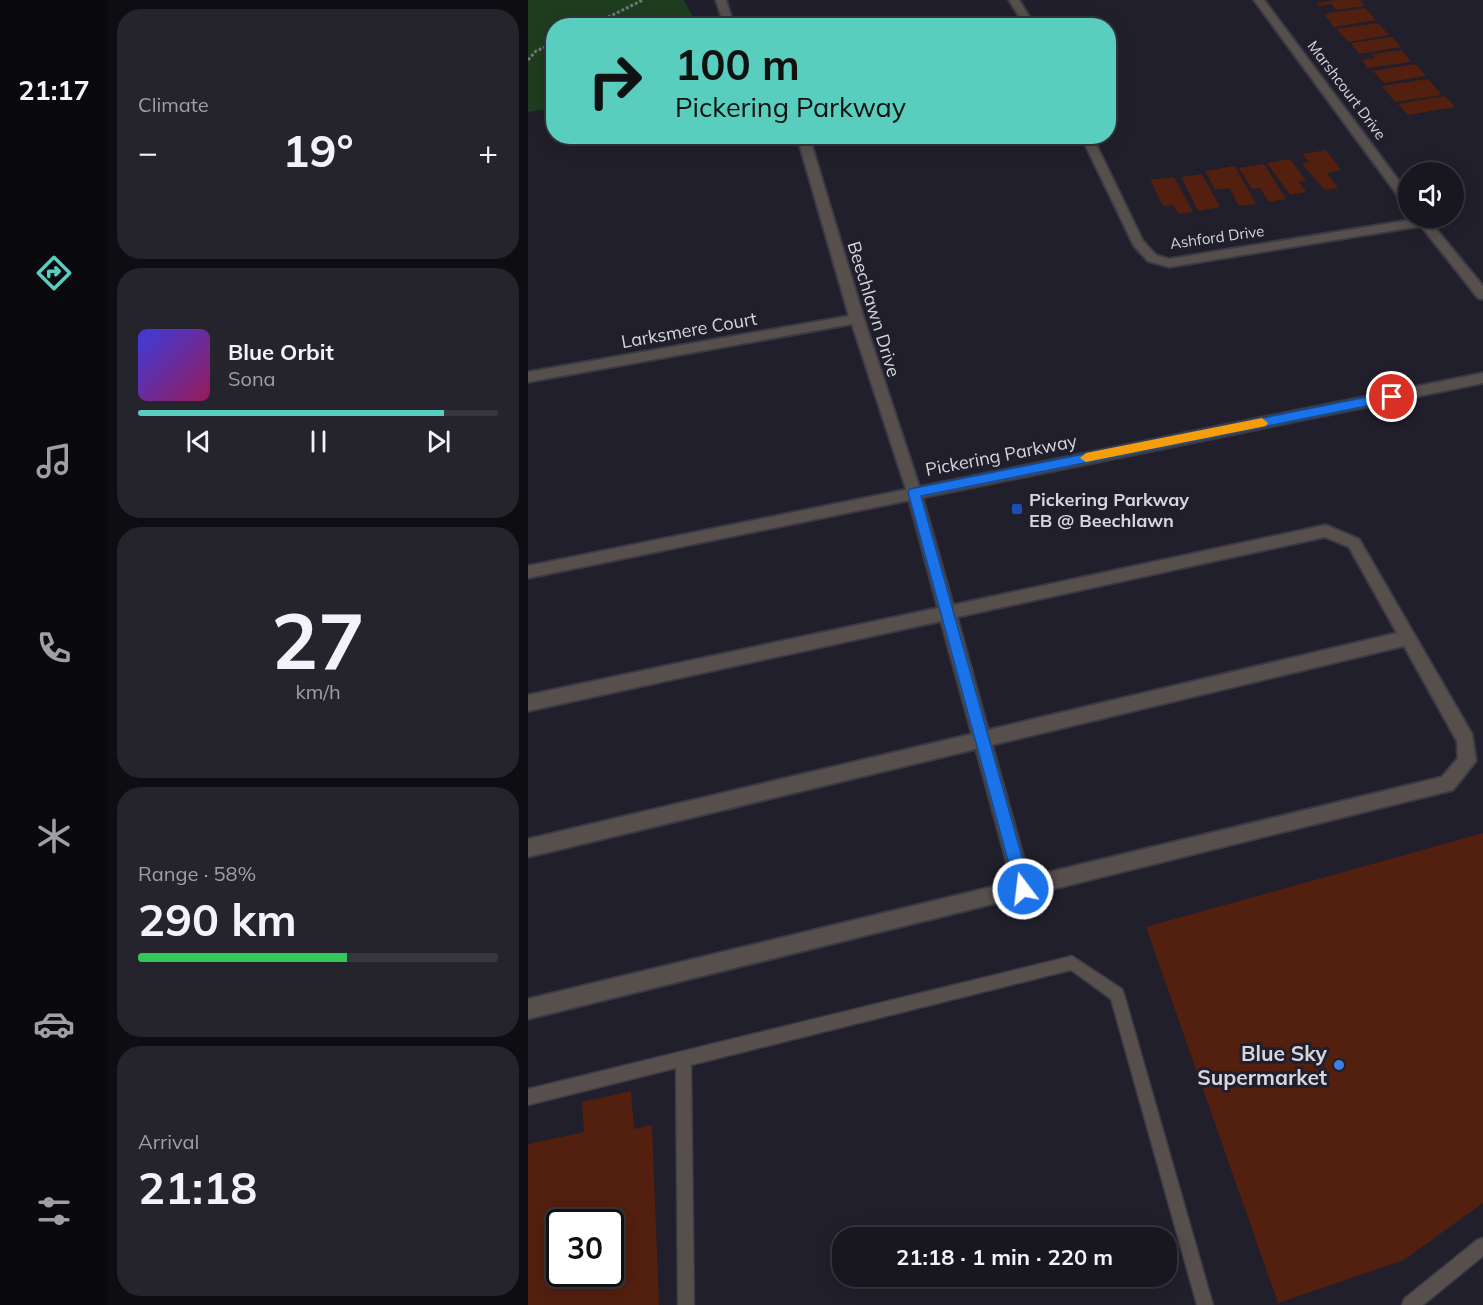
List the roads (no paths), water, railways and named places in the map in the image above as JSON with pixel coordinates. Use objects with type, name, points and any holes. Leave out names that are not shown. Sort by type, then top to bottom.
[{"type":"street","points":[[721,0],[727,18]]},
{"type":"street","points":[[1014,0],[1025,18]]},
{"type":"street","name":"Marshcourt Drive","points":[[1258,0],[1398,188]]},
{"type":"street","name":"Beechlawn Drive","points":[[805,144],[857,319],[914,492],[1023,889]]},
{"type":"street","name":"Ashford Drive","points":[[1090,144],[1138,243],[1152,258],[1169,262],[1398,224]]},
{"type":"street","points":[[1429,228],[1483,295]]},
{"type":"street","name":"Larksmere Court","points":[[528,377],[857,319]]},
{"type":"street","name":"Pickering Parkway","points":[[528,572],[1483,378]]},
{"type":"street","points":[[528,703],[1326,531],[1354,543],[1466,740],[1467,762],[1447,784],[528,1009]]},
{"type":"street","points":[[528,848],[1406,638]]},
{"type":"lane","points":[[528,1097],[1072,963],[1117,994],[1205,1305]]},
{"type":"lane","points":[[683,1059],[686,1305]]},
{"type":"lane","points":[[1410,1305],[1483,1246]]},
{"type":"place","name":"Pickering Parkway EB @ Beechlawn","points":[[1017,509]]},
{"type":"place","name":"Blue Sky Supermarket","points":[[1339,1065]]}]
